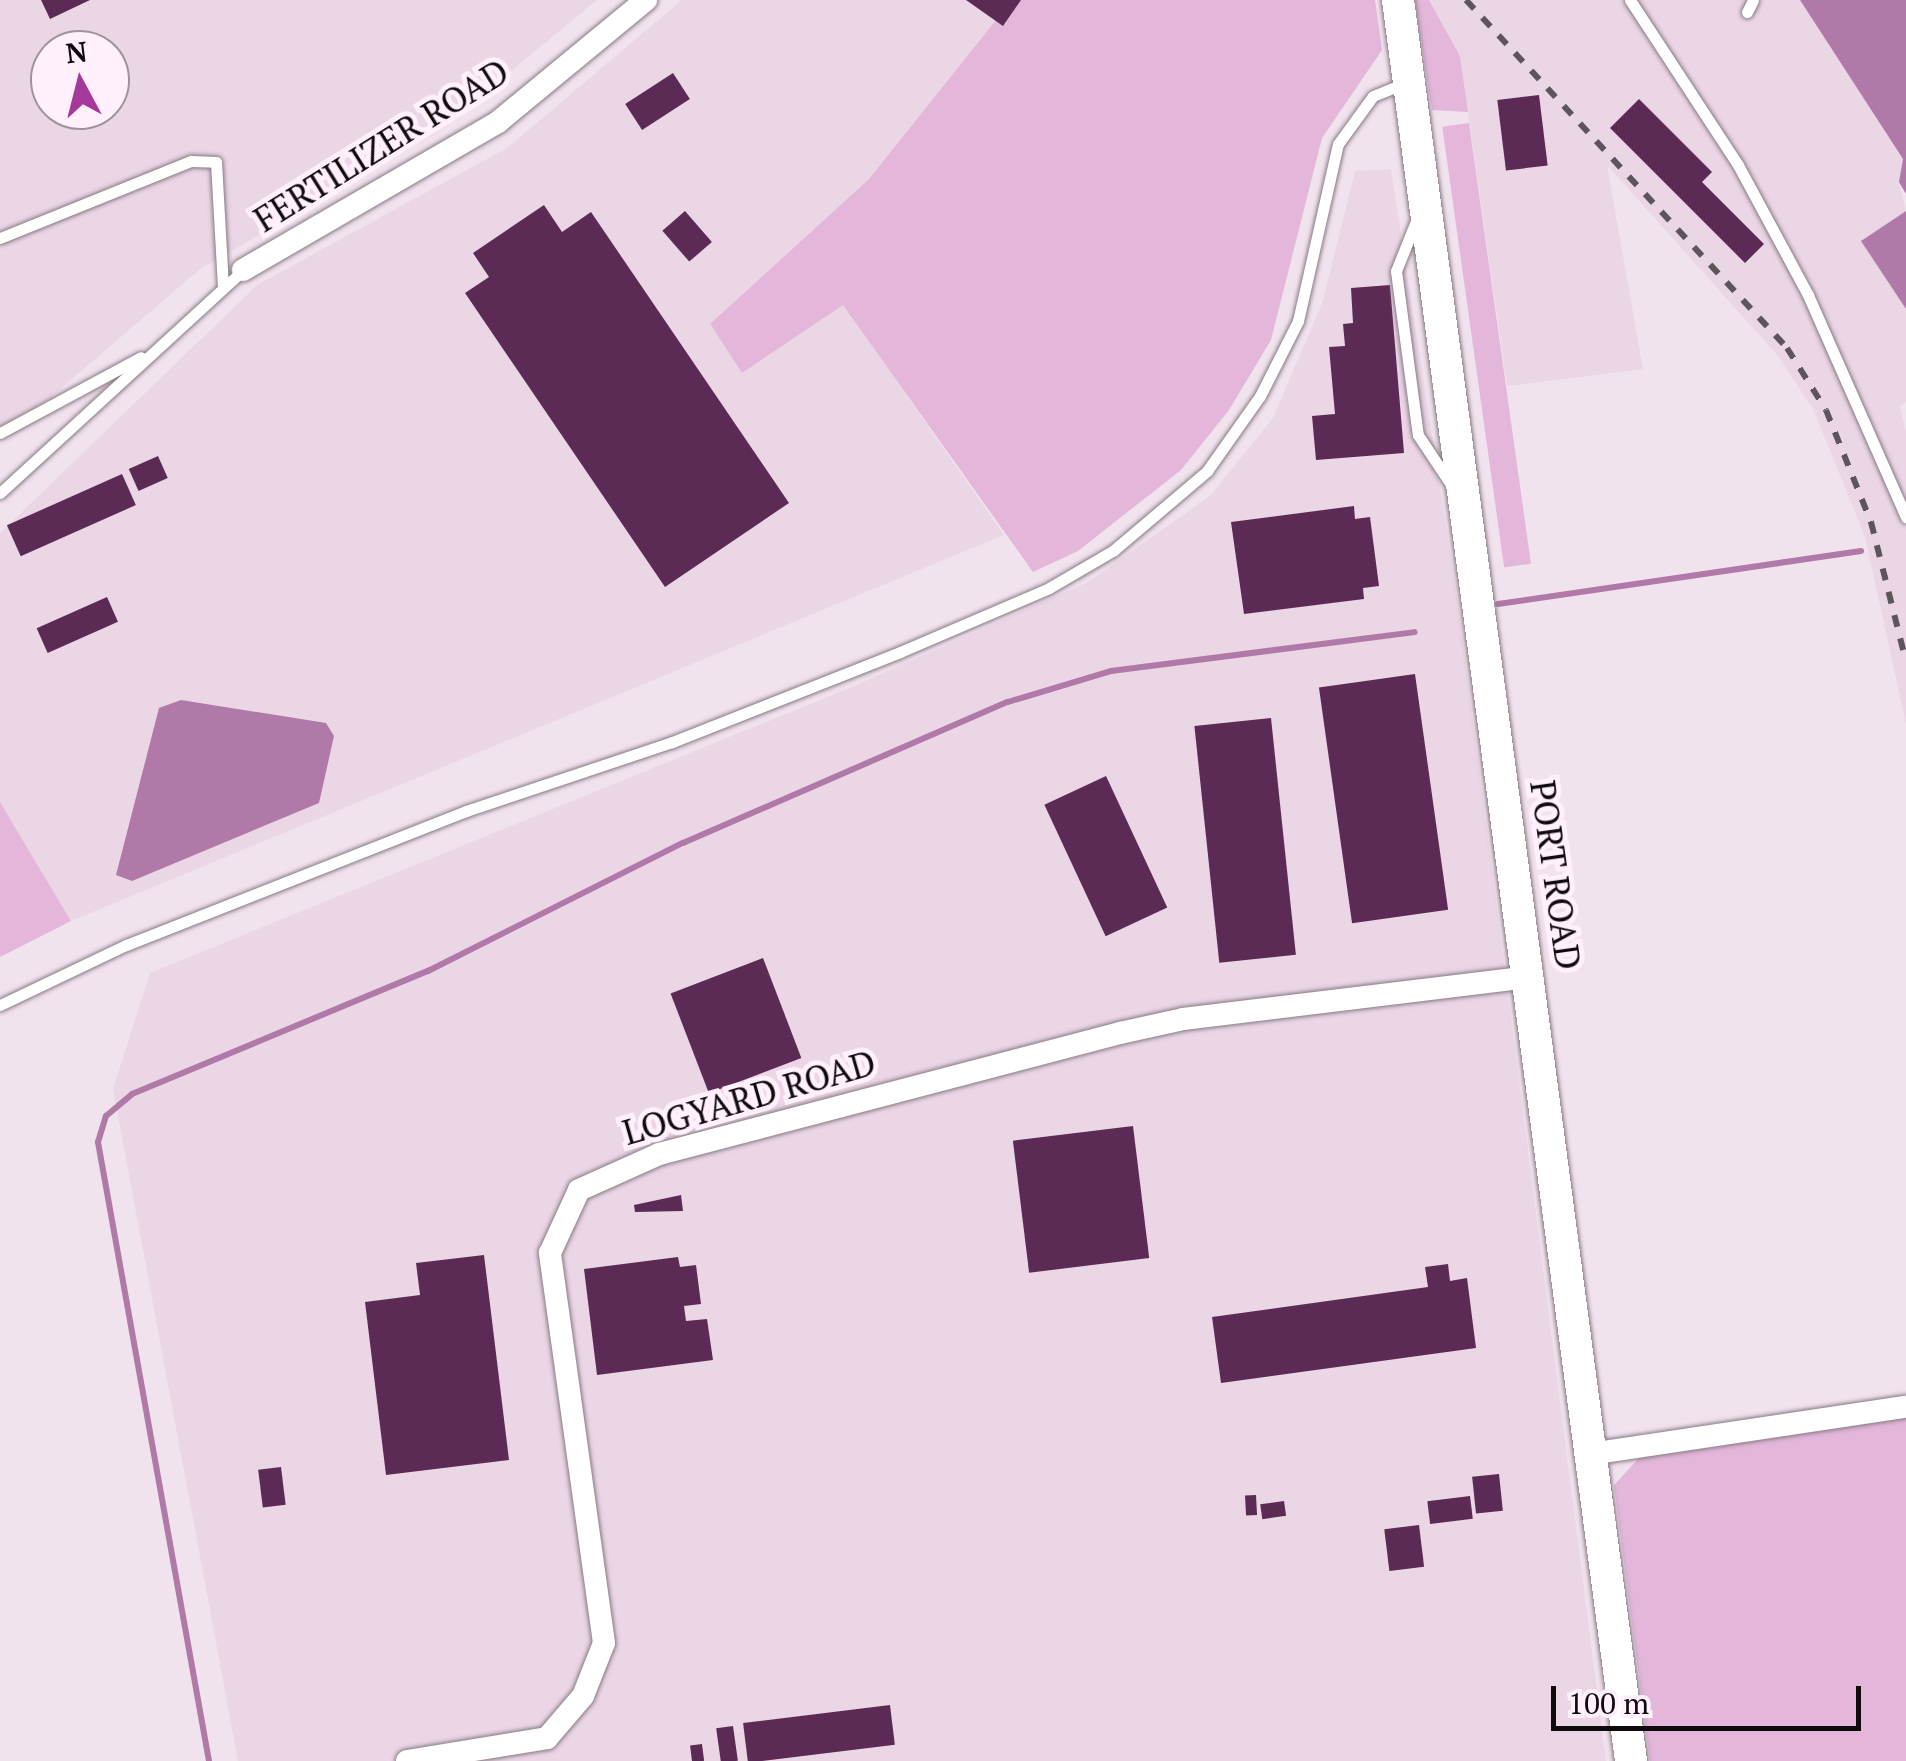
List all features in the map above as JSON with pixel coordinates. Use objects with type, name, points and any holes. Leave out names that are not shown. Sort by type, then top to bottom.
[{"type":"main road","name":"PORT ROAD","points":[[1398,0],[1530,977],[1630,1761]]},
{"type":"street","name":"FERTILIZER ROAD","points":[[243,270],[498,122],[646,0]]},
{"type":"street","name":"LOGYARD ROAD","points":[[407,1761],[547,1738],[583,1696],[604,1644],[550,1254],[579,1190],[659,1154],[1120,1033],[1183,1019],[1530,977]]},
{"type":"street","points":[[1590,1454],[1906,1406]]},
{"type":"lane","points":[[1630,0],[1738,165],[1808,294],[1906,518]]},
{"type":"lane","points":[[0,1005],[126,945],[466,811],[672,742],[900,652],[1048,588],[1114,550],[1207,471],[1260,396],[1298,322],[1338,144],[1373,96],[1410,83]]},
{"type":"lane","points":[[0,238],[191,161],[216,162],[223,288]]},
{"type":"lane","points":[[0,493],[243,270]]},
{"type":"lane","points":[[0,433],[158,348]]},
{"type":"shaded area","points":[[0,0],[597,0],[435,134],[200,269],[0,441]]},
{"type":"shaded area","points":[[682,0],[1012,0],[869,179],[710,324],[742,373],[843,304],[1004,535],[71,921],[0,802],[0,533],[257,285],[507,148]]},
{"type":"shaded area","points":[[1012,0],[1375,0],[1382,50],[1322,138],[1271,340],[1229,410],[1181,470],[1078,551],[1033,572],[843,305],[742,373],[710,324],[869,179]]},
{"type":"shaded area","points":[[1415,0],[1429,0],[1460,56],[1468,112],[1432,110]]},
{"type":"shaded area","points":[[1429,0],[1800,0],[1903,159],[1899,182],[1906,211],[1861,241],[1906,309],[1906,402],[1900,407],[1906,432],[1906,724],[1865,537],[1814,411],[1779,357],[1607,165],[1643,369],[1507,386],[1460,56]]},
{"type":"shaded area","points":[[1800,0],[1906,0],[1906,194],[1899,182],[1903,159]]},
{"type":"shaded area","points":[[1469,123],[1531,564],[1504,567],[1442,127]]},
{"type":"shaded area","points":[[1391,169],[1458,605],[1606,1761],[238,1761],[113,1089],[150,973],[847,689],[1088,582],[1210,496],[1273,418],[1323,301],[1355,171]]},
{"type":"shaded area","points":[[1906,211],[1906,309],[1861,241]]},
{"type":"shaded area","points":[[181,700],[326,723],[334,736],[319,803],[132,881],[116,875],[159,708]]},
{"type":"shaded area","points":[[0,802],[71,921],[0,957]]},
{"type":"shaded area","points":[[1906,1418],[1906,1761],[1650,1761],[1614,1485],[1639,1458]]},
{"type":"building","points":[[41,0],[90,0],[50,19]]},
{"type":"building","points":[[966,0],[1021,0],[1003,26]]},
{"type":"building","points":[[673,73],[690,99],[642,130],[625,104]]},
{"type":"building","points":[[1539,95],[1548,165],[1506,171],[1497,100]]},
{"type":"building","points":[[1639,99],[1712,172],[1702,182],[1764,244],[1745,263],[1610,128]]},
{"type":"building","points":[[544,205],[562,232],[591,212],[789,503],[665,587],[465,293],[489,277],[473,253]]},
{"type":"building","points":[[685,211],[712,242],[689,262],[662,231]]},
{"type":"building","points":[[1390,285],[1404,453],[1316,460],[1312,416],[1335,414],[1329,347],[1345,346],[1343,324],[1353,323],[1351,288]]},
{"type":"building","points":[[158,456],[168,478],[139,491],[129,469]]},
{"type":"building","points":[[122,474],[136,505],[21,556],[7,525]]},
{"type":"building","points":[[1354,506],[1355,519],[1370,517],[1379,586],[1363,588],[1364,599],[1244,614],[1231,522]]},
{"type":"building","points":[[107,597],[118,622],[48,653],[37,628]]},
{"type":"building","points":[[1415,674],[1448,910],[1352,923],[1319,687]]},
{"type":"building","points":[[1271,718],[1296,955],[1219,963],[1194,726]]},
{"type":"building","points":[[1106,776],[1167,907],[1106,936],[1044,805]]},
{"type":"building","points":[[763,958],[801,1058],[709,1093],[671,993]]},
{"type":"building","points":[[1133,1126],[1149,1258],[1029,1273],[1013,1141]]},
{"type":"building","points":[[681,1195],[683,1211],[635,1212],[634,1205]]},
{"type":"building","points":[[484,1255],[509,1460],[386,1475],[365,1302],[420,1295],[416,1263]]},
{"type":"building","points":[[678,1257],[680,1267],[696,1265],[701,1304],[684,1306],[686,1321],[707,1319],[713,1360],[597,1375],[584,1269]]},
{"type":"building","points":[[1448,1264],[1450,1281],[1467,1278],[1476,1348],[1221,1383],[1212,1317],[1428,1287],[1425,1267]]},
{"type":"building","points":[[281,1467],[286,1505],[263,1508],[258,1470]]},
{"type":"building","points":[[1499,1474],[1503,1511],[1476,1514],[1472,1477]]},
{"type":"building","points":[[1256,1495],[1257,1515],[1246,1516],[1245,1496]]},
{"type":"building","points":[[1470,1496],[1473,1519],[1430,1524],[1427,1501]]},
{"type":"building","points":[[1284,1501],[1286,1516],[1262,1519],[1260,1504]]},
{"type":"building","points":[[1419,1525],[1424,1567],[1389,1571],[1384,1529]]},
{"type":"building","points":[[890,1705],[895,1745],[748,1761],[743,1723]]},
{"type":"building","points":[[733,1726],[738,1761],[721,1761],[716,1728]]},
{"type":"building","points":[[702,1744],[704,1761],[692,1761],[690,1745]]},
{"type":"waterway","points":[[1498,604],[1861,551]]},
{"type":"waterway","points":[[209,1761],[98,1142],[106,1116],[132,1094],[428,971],[683,843],[1008,702],[1111,671],[1415,632]]},
{"type":"railway","points":[[1466,0],[1787,348],[1826,410],[1871,522],[1906,661]]}]
